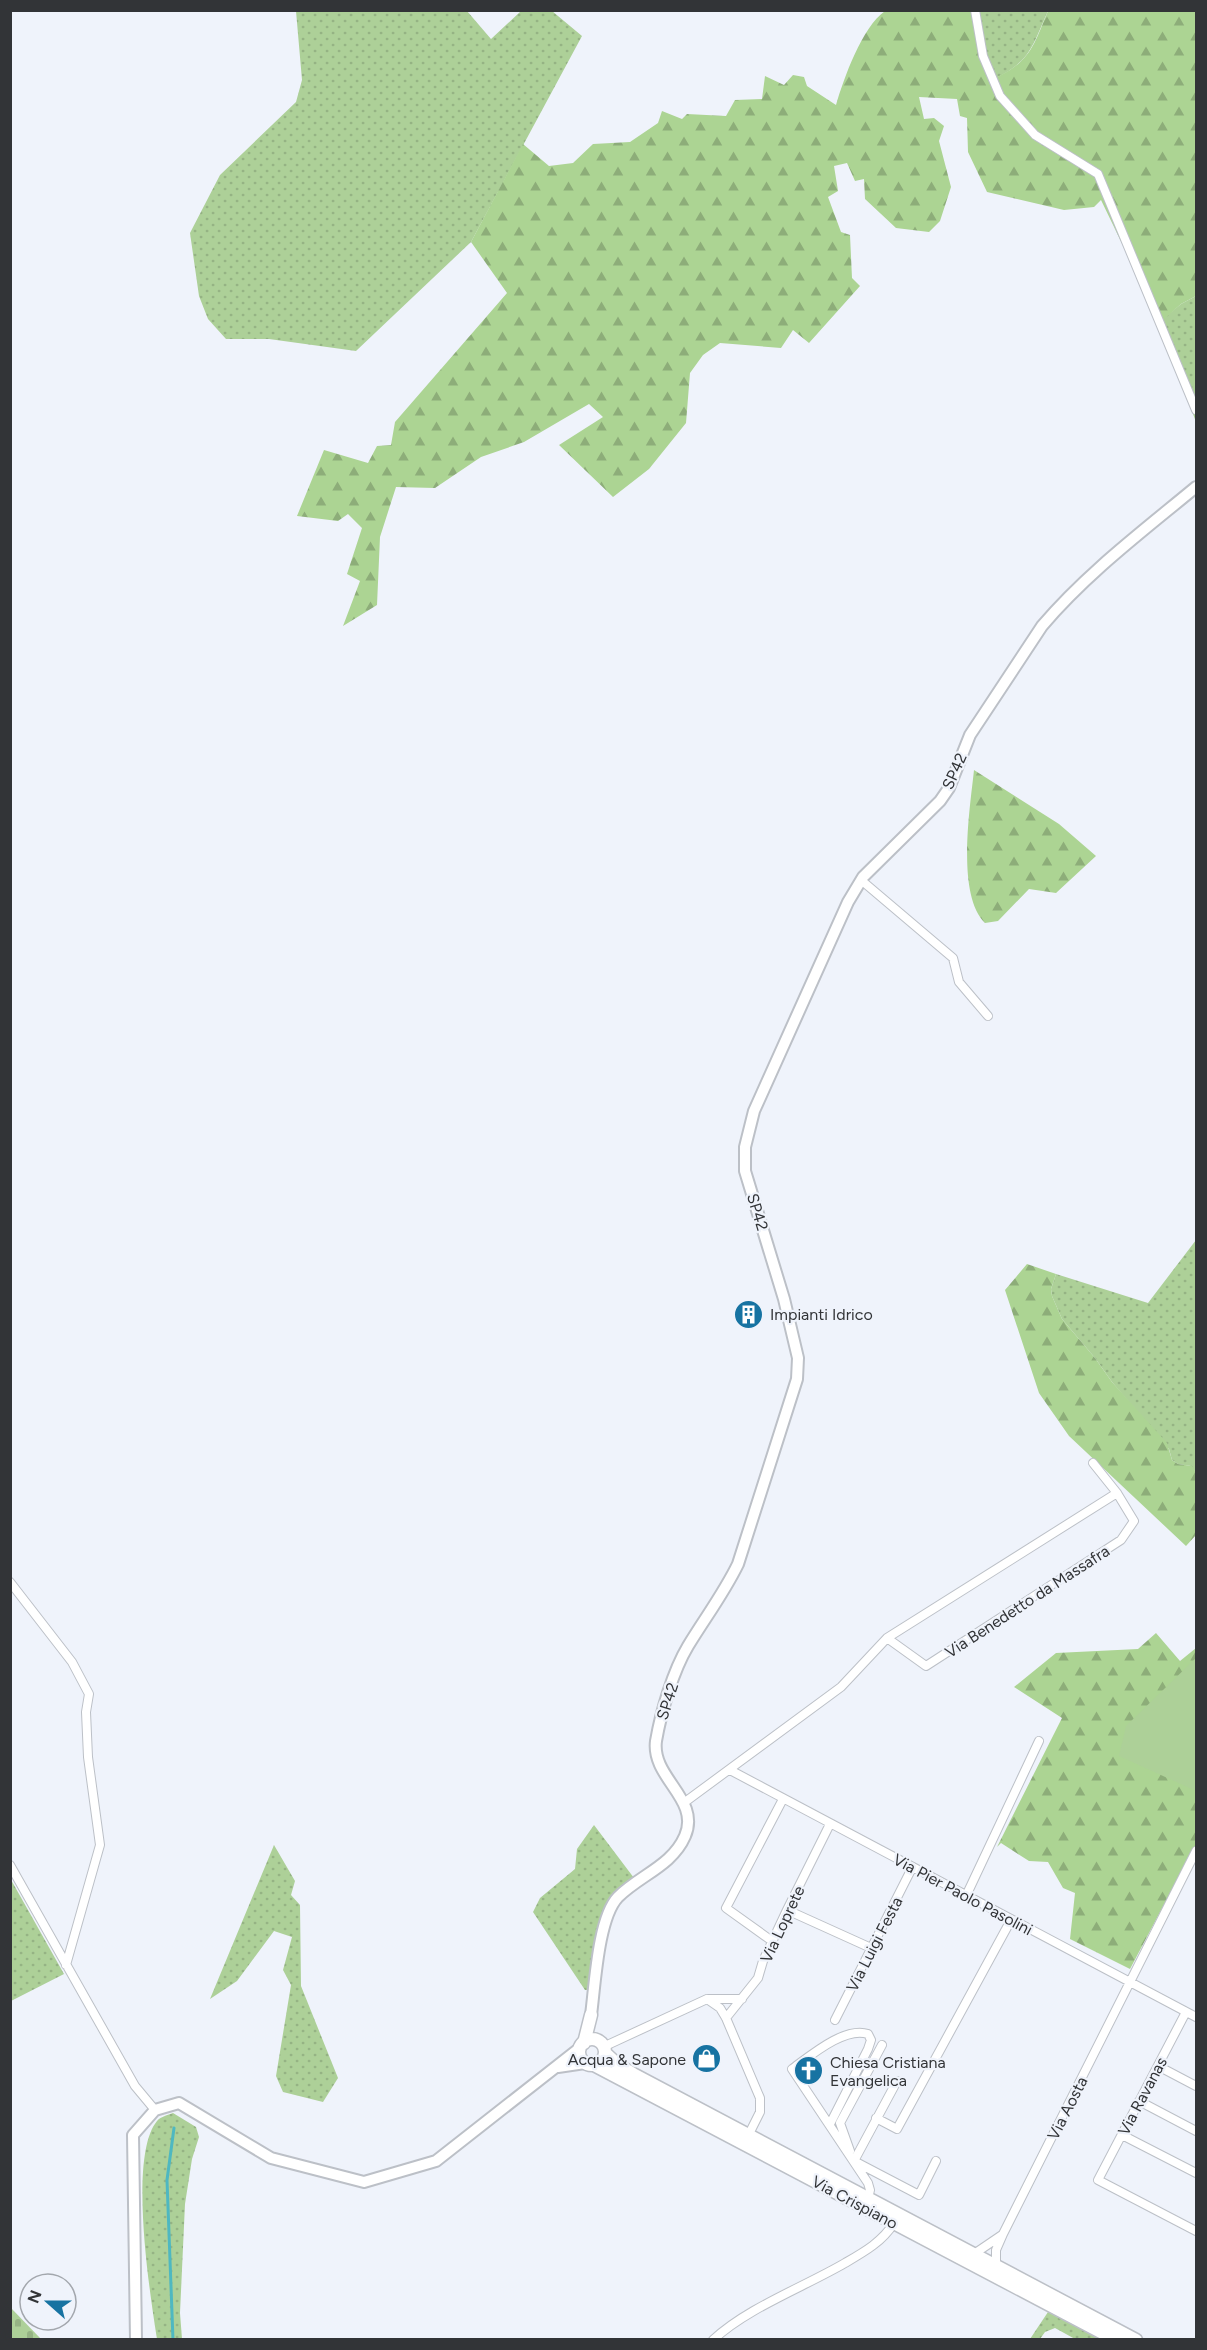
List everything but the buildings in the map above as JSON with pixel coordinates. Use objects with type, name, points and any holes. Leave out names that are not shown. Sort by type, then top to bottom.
[{"type":"main road","name":"SP42","points":[[685,1802],[660,1767],[656,1755],[660,1724],[668,1696],[687,1648],[726,1588],[738,1564],[798,1380],[798,1358],[784,1299],[745,1171],[745,1147],[754,1111],[843,912],[861,880],[883,855],[940,801],[949,788],[970,735],[1052,614],[1103,565],[1197,487]]},
{"type":"main road","points":[[589,2064],[581,2059],[582,2045],[591,2015],[602,1934],[607,1916],[617,1898],[662,1866],[675,1853],[689,1824],[685,1802]]},
{"type":"main road","points":[[558,2067],[601,2062],[602,2047],[591,2015]]},
{"type":"main road","points":[[136,2340],[133,2135],[155,2110],[179,2103],[271,2158],[364,2182],[436,2161],[558,2067],[582,2045],[591,2040],[602,2047]]},
{"type":"main road","name":"Via Crispiano","points":[[602,2047],[618,2065],[1136,2340]]},
{"type":"main road","name":"Via Crispiano","points":[[589,2064],[1116,2340]]},
{"type":"street","points":[[975,10],[983,56],[1000,96],[1035,135],[1098,174],[1197,410]]},
{"type":"street","points":[[861,880],[953,958],[959,982],[988,1016]]},
{"type":"street","name":"Via Benedetto da Massafra","points":[[887,1638],[926,1666],[1121,1540],[1134,1521],[1117,1493],[1093,1463]]},
{"type":"street","points":[[685,1802],[841,1687],[887,1638],[1117,1493]]},
{"type":"street","points":[[10,1582],[72,1662],[89,1694],[86,1712],[88,1757],[100,1845],[66,1965]]},
{"type":"street","points":[[966,1896],[1039,1741]]},
{"type":"street","name":"Via Pier Paolo Pasolini","points":[[730,1770],[1197,2017]]},
{"type":"street","points":[[772,1941],[726,1908],[783,1799]]},
{"type":"street","name":"Via Loprete","points":[[726,2019],[758,1978],[772,1941],[830,1824]]},
{"type":"street","name":"Via Aosta","points":[[996,2265],[996,2250],[1003,2234],[1197,1851]]},
{"type":"street","points":[[10,1865],[135,2085],[155,2110]]},
{"type":"street","name":"Via Luigi Festa","points":[[836,2020],[912,1868]]},
{"type":"street","points":[[787,1910],[871,1948]]},
{"type":"street","points":[[876,2118],[897,2129],[1011,1920]]},
{"type":"street","points":[[602,2047],[707,1999],[742,1998]]},
{"type":"street","points":[[707,1999],[720,2008],[726,2019],[760,2098],[760,2112],[749,2134]]},
{"type":"street","name":"Via Ravanas","points":[[1186,2012],[1098,2180],[1197,2231]]},
{"type":"street","name":"Via Crispiano","points":[[830,2124],[872,2040],[868,2034],[861,2031],[824,2046],[792,2069],[868,2183],[870,2190],[868,2199]]},
{"type":"street","name":"Via Crispiano","points":[[854,2161],[840,2123],[882,2045]]},
{"type":"street","points":[[1158,2066],[1197,2086]]},
{"type":"street","points":[[897,2081],[854,2161],[919,2195],[936,2161]]},
{"type":"street","points":[[1139,2101],[1197,2131]]},
{"type":"street","points":[[1122,2135],[1197,2174]]},
{"type":"street","points":[[713,2340],[772,2300],[816,2280],[876,2245],[894,2223]]},
{"type":"street","points":[[974,2254],[1003,2234]]},
{"type":"green space","points":[[296,11],[467,11],[491,39],[521,11],[552,11],[582,36],[471,242],[356,351],[269,339],[226,339],[208,319],[199,296],[190,233],[220,175],[296,102],[302,80]]},
{"type":"green space","points":[[885,11],[977,11],[984,52],[997,77],[1024,58],[1035,42],[1048,11],[1196,11],[1196,296],[1181,304],[1164,319],[1155,312],[1101,200],[1094,207],[1064,210],[987,192],[968,152],[967,118],[960,116],[957,99],[919,97],[924,119],[934,118],[944,126],[939,141],[951,187],[940,221],[929,232],[896,228],[865,199],[864,179],[855,181],[847,163],[834,166],[838,191],[828,197],[841,232],[850,235],[852,278],[860,286],[809,343],[793,330],[781,348],[720,343],[703,355],[690,373],[686,423],[649,469],[613,497],[559,445],[603,417],[589,404],[524,442],[481,457],[435,488],[396,487],[380,537],[377,605],[343,626],[360,581],[347,574],[362,528],[348,514],[338,521],[297,516],[324,450],[368,463],[377,446],[391,445],[395,422],[507,293],[471,242],[523,144],[549,166],[573,163],[593,144],[630,142],[658,123],[662,111],[682,119],[687,114],[726,116],[735,100],[762,99],[765,76],[784,85],[793,75],[804,77],[807,86],[836,105],[861,41]]},
{"type":"green space","points":[[977,11],[1048,11],[1024,58],[1008,72],[996,78],[984,52]]},
{"type":"green space","points":[[1196,296],[1196,422],[1155,312],[1164,318],[1181,304]]},
{"type":"green space","points":[[974,770],[1059,824],[1096,856],[1056,893],[1029,889],[998,921],[985,923],[976,910],[970,892],[968,872],[968,828]]},
{"type":"green space","points":[[1196,1240],[1196,1473],[1191,1466],[1178,1464],[1172,1460],[1169,1449],[1062,1319],[1051,1289],[1056,1274],[1148,1303]]},
{"type":"green space","points":[[1027,1264],[1056,1274],[1051,1289],[1062,1319],[1112,1382],[1167,1443],[1172,1460],[1178,1464],[1192,1466],[1196,1473],[1196,1535],[1186,1546],[1069,1436],[1039,1393],[1005,1290]]},
{"type":"green space","points":[[1156,1633],[1180,1661],[1196,1648],[1196,1844],[1130,1969],[1070,1939],[1075,1893],[1063,1888],[1048,1862],[1029,1861],[1001,1843],[997,1847],[1062,1718],[1014,1687],[1056,1653],[1138,1649]]},
{"type":"green space","points":[[1196,1658],[1196,1791],[1119,1756],[1126,1726]]},
{"type":"green space","points":[[594,1825],[634,1878],[604,1908],[589,1990],[585,1990],[533,1912],[540,1898],[575,1869],[577,1849]]},
{"type":"green space","points":[[274,1845],[295,1881],[291,1895],[300,1905],[301,1986],[338,2078],[323,2102],[283,2092],[276,2076],[291,1985],[283,1970],[292,1937],[274,1931],[237,1981],[210,1999]]},
{"type":"green space","points":[[10,1878],[64,1974],[11,2001],[10,2001]]},
{"type":"green space","points":[[173,2113],[196,2127],[199,2137],[192,2159],[185,2204],[180,2313],[182,2339],[157,2339],[146,2259],[142,2193],[144,2164],[148,2139],[157,2121]]},
{"type":"green space","points":[[11,2308],[18,2315],[18,2332],[34,2332],[41,2339],[11,2339]]},
{"type":"green space","points":[[1048,2312],[1101,2339],[1075,2339],[1055,2328],[1045,2332],[1040,2339],[1030,2339]]},
{"type":"waterway","points":[[173,2340],[167,2180],[174,2128]]},
{"type":"place","name":"Impianti Idrico","points":[[749,1314]]},
{"type":"place","name":"Acqua & Sapone","points":[[707,2059]]},
{"type":"place","name":"Chiesa Cristiana Evangelica","points":[[809,2071]]}]
